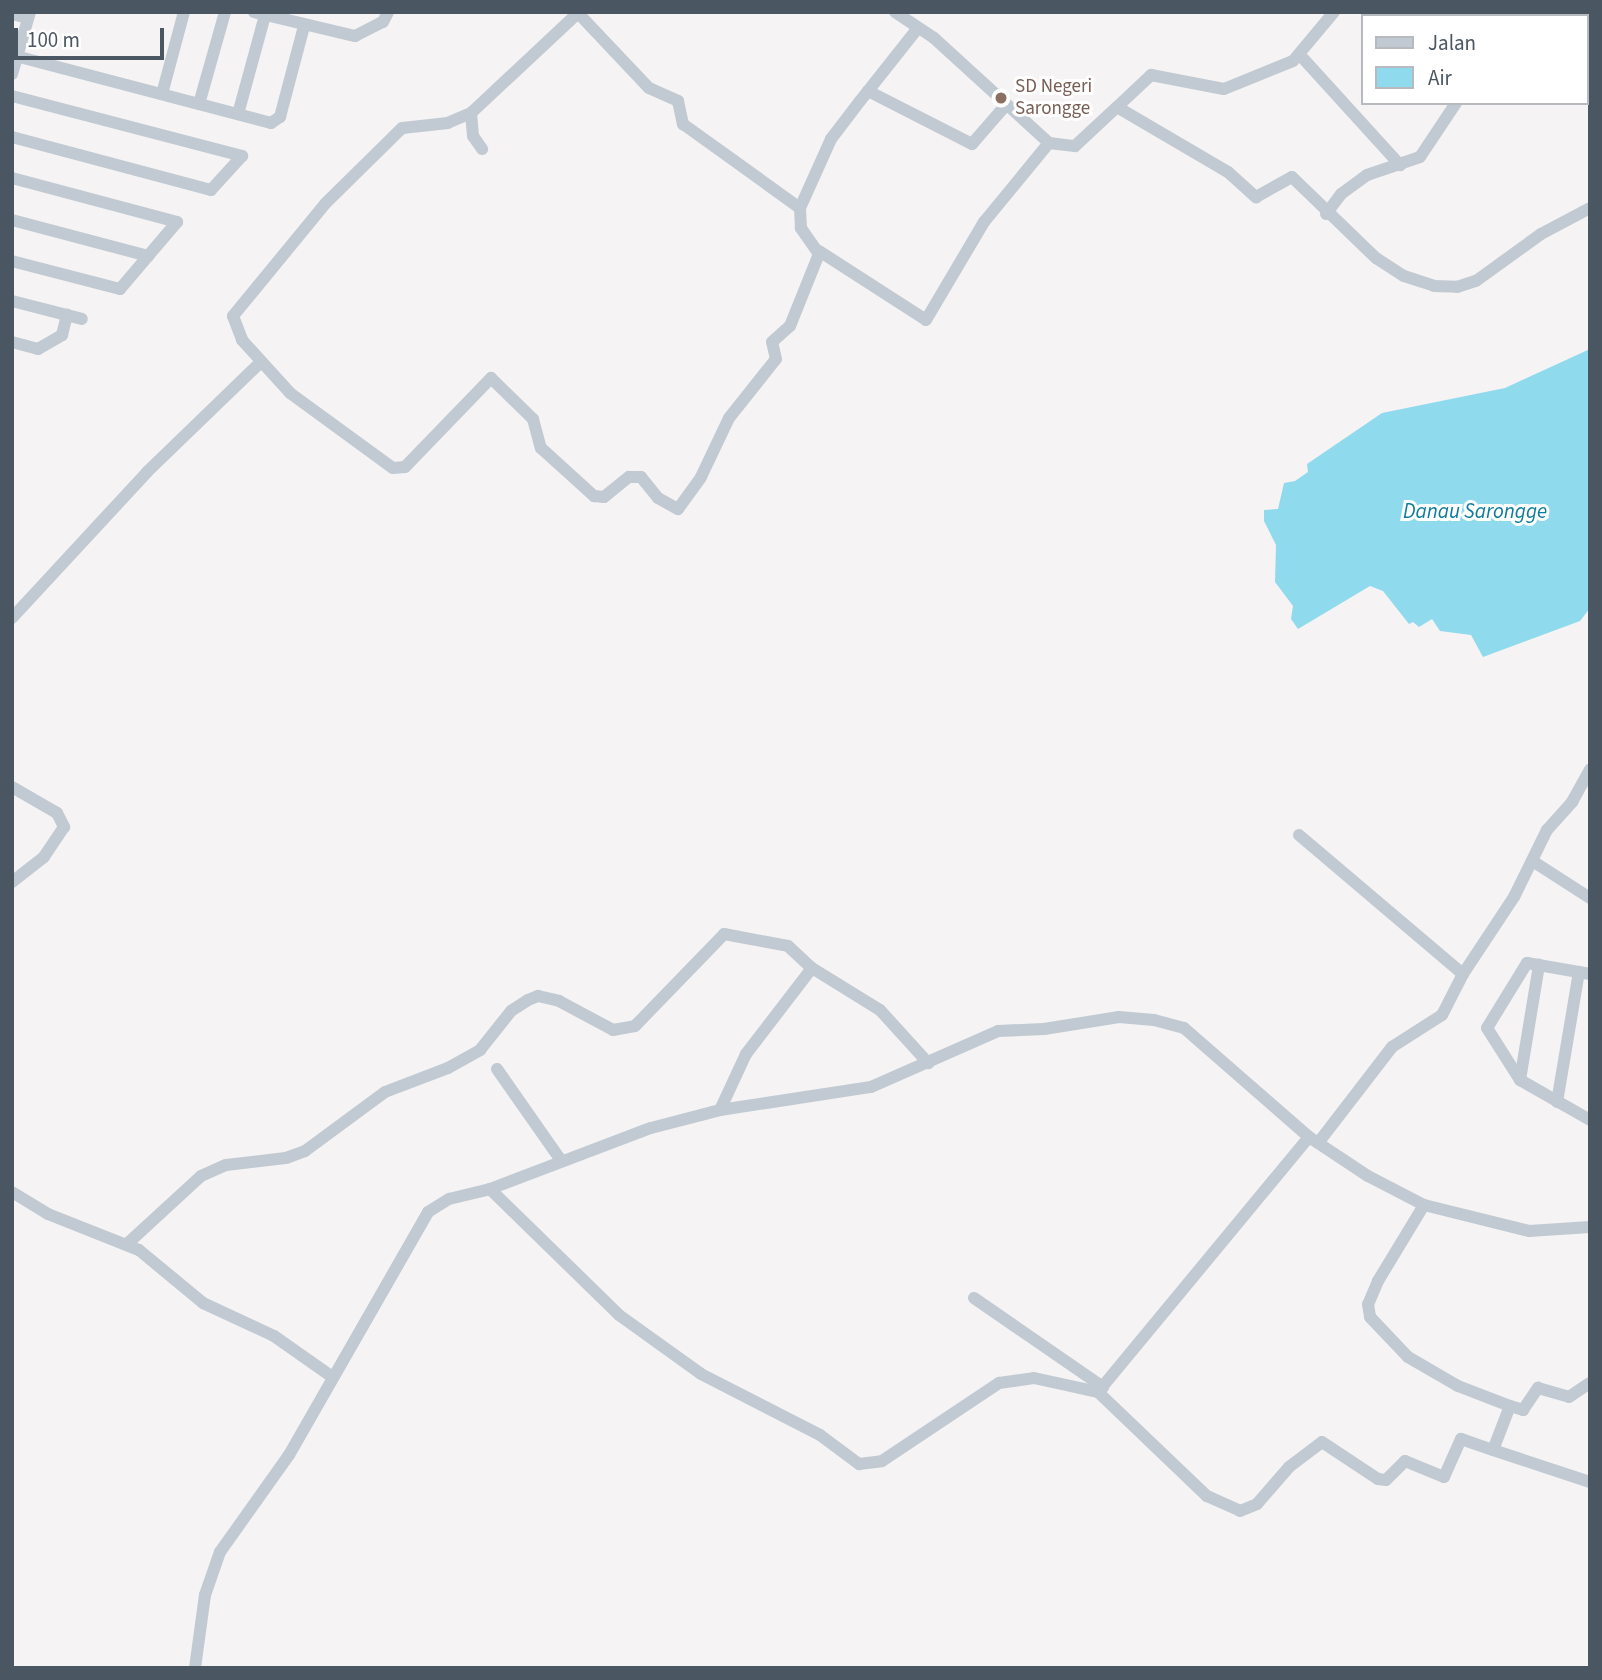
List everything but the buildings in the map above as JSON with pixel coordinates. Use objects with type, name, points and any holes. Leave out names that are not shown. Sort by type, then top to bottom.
[{"type":"street","points":[[162,94],[184,12]]},
{"type":"street","points":[[199,104],[225,12]]},
{"type":"street","points":[[238,114],[259,14],[355,36],[377,27],[388,12]]},
{"type":"street","points":[[895,12],[958,58],[1004,106],[1049,143],[1075,146],[1151,75],[1224,89],[1300,55],[1334,12]]},
{"type":"street","points":[[800,208],[683,124],[678,101],[649,88],[578,13],[471,113],[448,123],[402,128],[352,175],[260,278],[232,319],[261,363],[290,393],[393,468],[405,467],[485,381],[497,380],[533,419],[541,448],[594,496],[604,497],[629,477],[641,477],[658,498],[678,509],[701,477],[729,418],[776,359],[772,342],[790,326],[819,251]]},
{"type":"street","points":[[12,14],[29,15],[15,55],[12,74]]},
{"type":"street","points":[[15,55],[271,123],[280,117],[304,26]]},
{"type":"street","points":[[918,27],[831,139],[800,208],[801,228],[819,251],[926,320],[984,222],[1049,143]]},
{"type":"street","points":[[1300,55],[1400,165]]},
{"type":"street","points":[[868,91],[972,144],[1004,106]]},
{"type":"street","points":[[12,96],[242,156],[211,190],[12,138]]},
{"type":"street","points":[[1326,214],[1353,184],[1424,152],[1455,105]]},
{"type":"street","points":[[1117,107],[1228,172],[1256,197],[1292,177],[1326,214],[1404,276],[1445,288],[1476,281],[1541,234],[1590,208]]},
{"type":"street","points":[[471,113],[474,136],[482,149]]},
{"type":"street","points":[[12,178],[177,222],[120,289],[12,261]]},
{"type":"street","points":[[12,220],[148,256]]},
{"type":"street","points":[[12,301],[82,319]]},
{"type":"street","points":[[12,342],[38,349],[62,335],[67,315]]},
{"type":"street","points":[[12,618],[147,472],[261,363]]},
{"type":"street","points":[[1100,1390],[1392,1047],[1437,1020],[1534,862],[1547,831],[1572,802],[1590,770]]},
{"type":"street","points":[[12,788],[57,813],[64,827],[44,857],[12,882]]},
{"type":"street","points":[[1299,835],[1463,974]]},
{"type":"street","points":[[1534,862],[1590,898]]},
{"type":"street","points":[[127,1244],[201,1177],[226,1166],[286,1158],[305,1151],[385,1092],[459,1063],[480,1050],[511,1011],[538,996],[559,1002],[604,1026],[626,1030],[645,1017],[724,934],[782,944],[812,968],[880,1010],[928,1063]]},
{"type":"street","points":[[1557,1102],[1584,973],[1527,963],[1488,1027],[1520,1080],[1557,1102],[1590,1120]]},
{"type":"street","points":[[1520,1080],[1539,965]]},
{"type":"street","points":[[720,1111],[746,1054],[812,968]]},
{"type":"street","points":[[195,1668],[205,1595],[220,1552],[289,1455],[331,1376],[428,1212],[450,1199],[490,1189],[560,1159],[651,1128],[720,1111],[871,1087],[998,1031],[1044,1029],[1119,1017],[1174,1023],[1314,1140],[1424,1205],[1529,1231],[1590,1227]]},
{"type":"street","points":[[497,1069],[560,1159]]},
{"type":"street","points":[[490,1189],[619,1315],[709,1380],[820,1435],[859,1464],[882,1461],[999,1383],[1014,1378],[1034,1378],[1100,1390]]},
{"type":"street","points":[[12,1192],[48,1214],[127,1244],[155,1261],[203,1303],[274,1335],[331,1376]]},
{"type":"street","points":[[1424,1205],[1378,1281],[1368,1304],[1370,1317],[1379,1332],[1408,1357],[1458,1385],[1523,1410],[1538,1388],[1569,1398],[1590,1383]]},
{"type":"street","points":[[974,1298],[1100,1390],[1207,1496],[1240,1511],[1257,1504],[1289,1467],[1322,1442],[1382,1480],[1405,1461],[1446,1476],[1461,1439],[1590,1482]]},
{"type":"street","points":[[1493,1450],[1510,1406]]},
{"type":"water","name":"Danau Sarongge","points":[[1590,349],[1590,608],[1580,621],[1483,657],[1471,635],[1440,631],[1432,619],[1419,627],[1413,622],[1409,624],[1383,591],[1370,586],[1298,629],[1291,619],[1293,606],[1275,582],[1276,545],[1264,521],[1264,510],[1278,509],[1284,483],[1295,481],[1308,472],[1307,464],[1382,413],[1505,388]]},
{"type":"place","name":"SD Negeri Sarongge","points":[[1001,98]]}]
